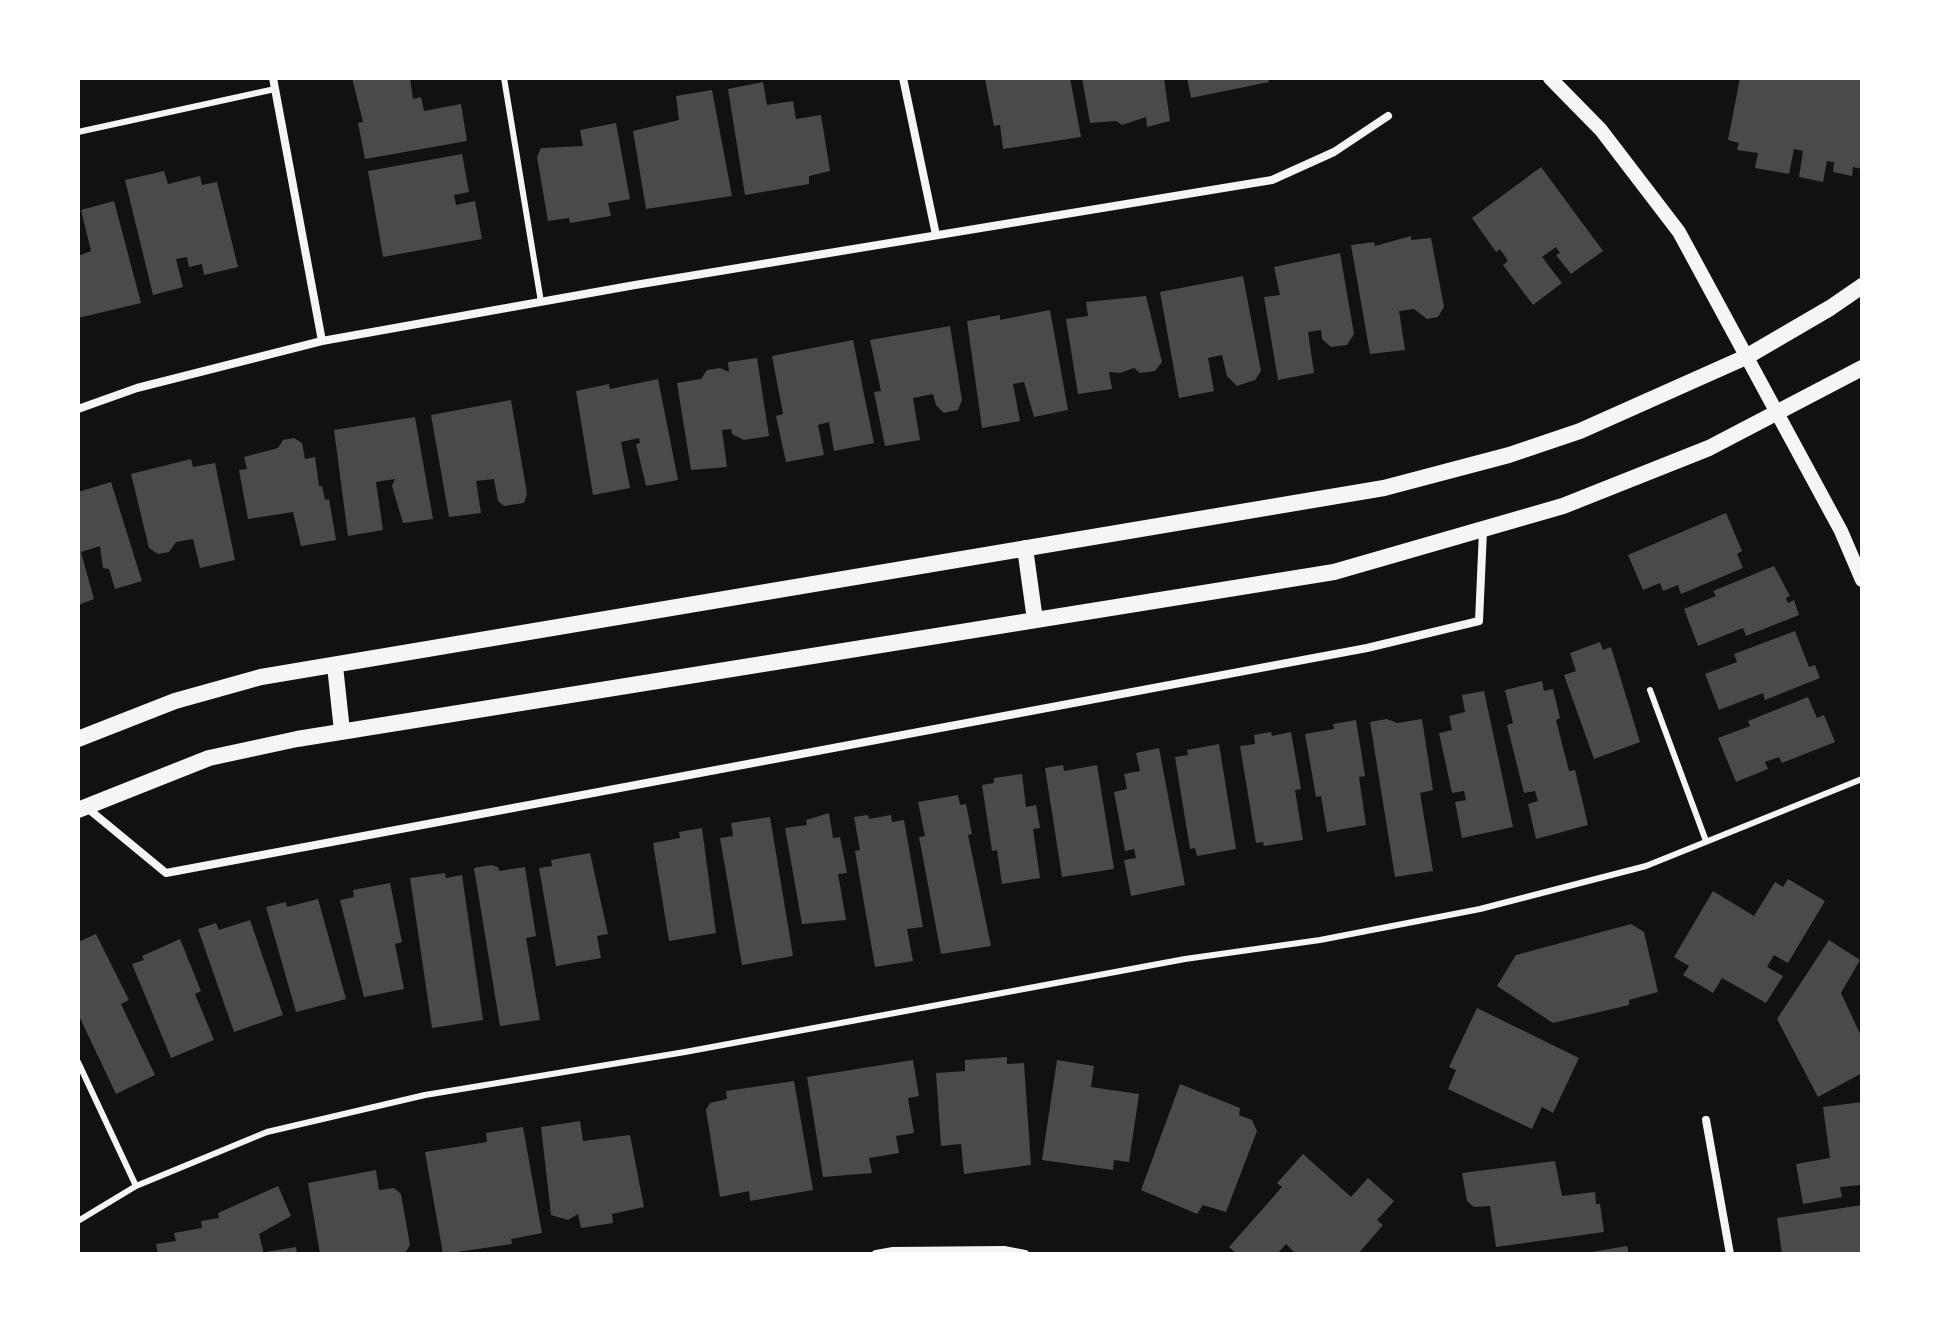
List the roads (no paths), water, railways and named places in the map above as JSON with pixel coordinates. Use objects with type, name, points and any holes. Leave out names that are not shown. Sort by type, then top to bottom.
[{"type":"main road","points":[[78,739],[175,701],[261,677],[1384,488],[1509,455],[1580,431],[1746,357],[1862,286]]},
{"type":"main road","points":[[82,808],[209,758],[342,731],[1334,572],[1563,506],[1709,448],[1862,368]]},
{"type":"main road","points":[[1025,548],[1035,620]]},
{"type":"main road","points":[[335,666],[342,731]]},
{"type":"street","points":[[273,78],[322,341]]},
{"type":"street","points":[[903,78],[936,235]]},
{"type":"street","points":[[1550,78],[1601,130],[1679,232],[1841,531],[1862,580]]},
{"type":"street","points":[[78,409],[137,388],[322,341],[1272,180],[1334,152],[1388,116]]},
{"type":"street","points":[[82,808],[166,873],[1367,648],[1479,621],[1483,531]]},
{"type":"street","points":[[1706,1120],[1730,1254]]},
{"type":"street","points":[[876,1254],[988,1250],[1025,1254]]},
{"type":"lane","points":[[504,78],[541,302]]},
{"type":"lane","points":[[78,132],[275,89]]},
{"type":"lane","points":[[1650,690],[1706,841]]},
{"type":"lane","points":[[78,1221],[136,1186],[267,1132],[425,1095],[685,1052],[1185,959],[1349,935],[1480,909],[1646,866],[1862,779]]},
{"type":"lane","points":[[78,1062],[136,1186]]}]
